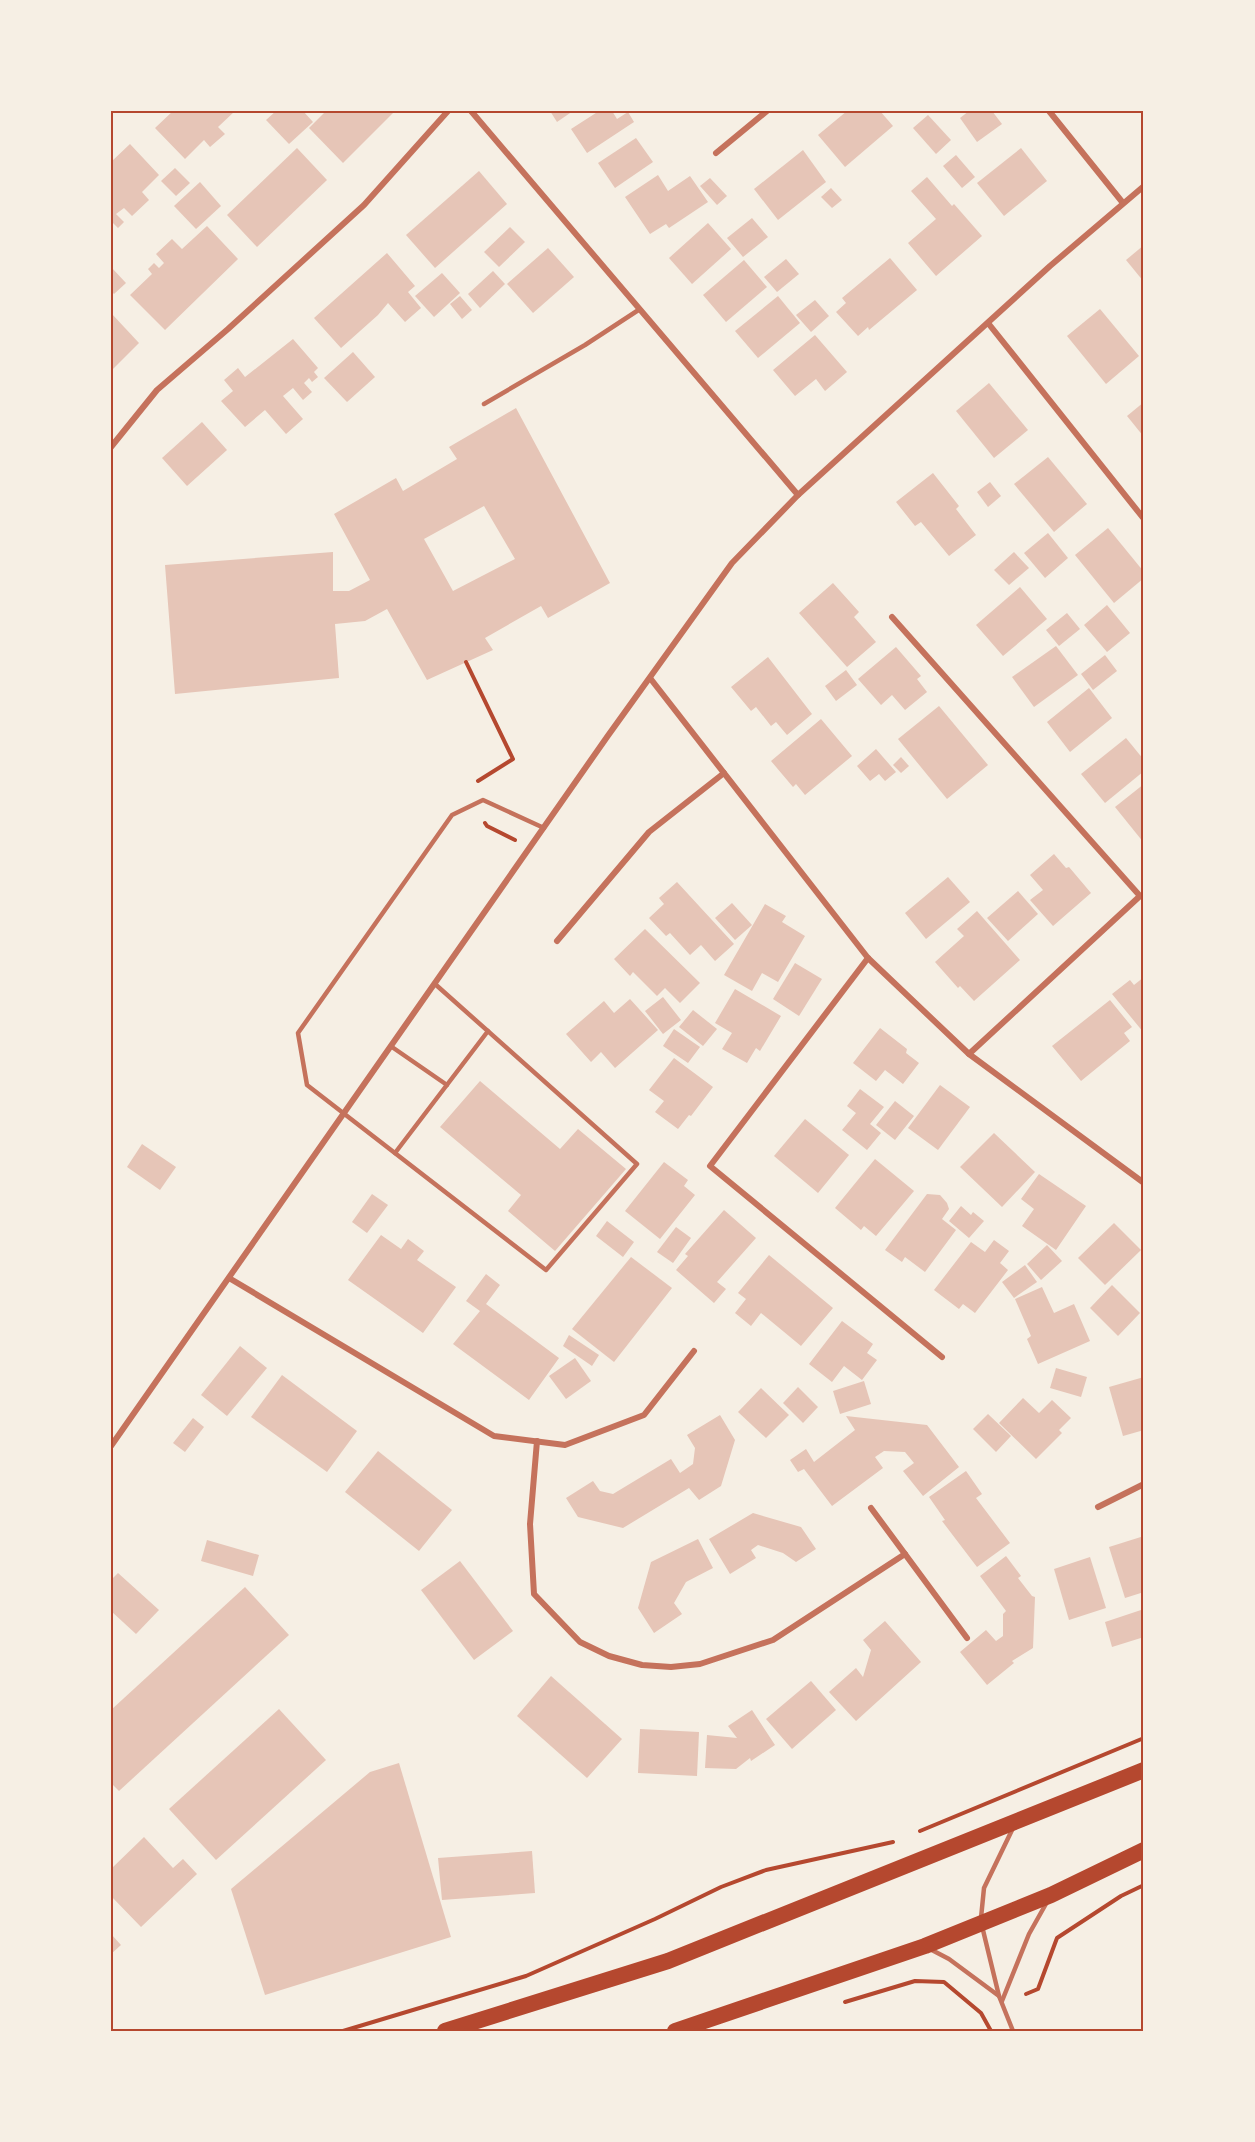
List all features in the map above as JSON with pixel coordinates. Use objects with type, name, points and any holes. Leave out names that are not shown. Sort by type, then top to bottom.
[{"type":"highway","points":[[445,2031],[668,1961],[1144,1770]]},
{"type":"highway","points":[[675,2031],[925,1946],[1051,1895],[1144,1850]]},
{"type":"street","points":[[111,446],[157,390],[228,329],[364,205],[448,111]]},
{"type":"street","points":[[471,111],[798,495]]},
{"type":"street","points":[[716,153],[767,111]]},
{"type":"street","points":[[1049,111],[1123,203]]},
{"type":"street","points":[[111,1446],[732,563],[798,495],[1144,186]]},
{"type":"street","points":[[988,323],[1144,519]]},
{"type":"street","points":[[892,617],[1140,896],[969,1054]]},
{"type":"street","points":[[650,678],[868,958],[969,1054],[1144,1183]]},
{"type":"street","points":[[557,941],[649,832],[724,773]]},
{"type":"street","points":[[868,958],[710,1166],[942,1357]]},
{"type":"street","points":[[229,1278],[494,1436],[565,1445],[644,1415],[694,1351]]},
{"type":"street","points":[[537,1442],[530,1524],[534,1594],[580,1642],[609,1656],[642,1665],[700,1664],[773,1640],[906,1554]]},
{"type":"street","points":[[1098,1507],[1144,1484]]},
{"type":"street","points":[[871,1508],[967,1638]]},
{"type":"lane","points":[[484,404],[585,345],[640,309]]},
{"type":"lane","points":[[435,984],[637,1164],[546,1270],[307,1085],[298,1033],[452,815],[483,800],[544,828]]},
{"type":"lane","points":[[395,1153],[488,1031]]},
{"type":"lane","points":[[392,1047],[447,1085]]},
{"type":"lane","points":[[1013,2031],[1001,1998],[981,1922],[984,1888],[1016,1822]]},
{"type":"lane","points":[[1001,1998],[1029,1934],[1051,1895]]},
{"type":"lane","points":[[925,1946],[949,1959],[1001,1998]]},
{"type":"path","points":[[466,662],[513,759],[470,786],[475,804],[488,826],[530,848]]},
{"type":"path","points":[[912,1834],[1144,1738]]},
{"type":"path","points":[[343,2031],[526,1976],[655,1919],[720,1887],[766,1870],[901,1839]]},
{"type":"path","points":[[1038,1989],[1057,1938],[1121,1896],[1144,1885]]},
{"type":"path","points":[[839,2003],[915,1981],[944,1983],[981,2013],[991,2031]]},
{"type":"building","points":[[173,111],[235,111],[218,127],[225,134],[210,147],[204,140],[185,159],[155,128]]},
{"type":"building","points":[[276,111],[303,111],[313,122],[289,144],[266,120]]},
{"type":"building","points":[[326,111],[395,111],[343,163],[309,128]]},
{"type":"building","points":[[550,111],[573,111],[557,122]]},
{"type":"building","points":[[599,111],[612,111],[617,119],[628,112],[634,122],[587,153],[571,129]]},
{"type":"building","points":[[847,111],[880,111],[893,126],[845,167],[818,135]]},
{"type":"building","points":[[969,111],[992,111],[1002,124],[977,142],[960,118]]},
{"type":"building","points":[[928,115],[951,140],[936,154],[913,128]]},
{"type":"building","points":[[636,138],[653,162],[615,188],[598,163]]},
{"type":"building","points":[[130,144],[159,175],[142,192],[149,200],[132,216],[124,208],[116,214],[124,222],[118,228],[111,221],[111,162]]},
{"type":"building","points":[[297,148],[327,180],[257,247],[227,215]]},
{"type":"building","points":[[1021,148],[1047,181],[1004,216],[977,183]]},
{"type":"building","points":[[803,150],[826,182],[778,220],[754,189]]},
{"type":"building","points":[[956,155],[975,177],[962,188],[943,166]]},
{"type":"building","points":[[175,168],[190,183],[176,196],[161,181]]},
{"type":"building","points":[[479,171],[507,204],[435,268],[406,235]]},
{"type":"building","points":[[658,175],[668,191],[690,176],[708,202],[669,228],[666,224],[650,234],[625,197]]},
{"type":"building","points":[[927,177],[982,236],[936,276],[908,243],[936,219],[911,191]]},
{"type":"building","points":[[710,178],[727,196],[717,205],[700,186]]},
{"type":"building","points":[[200,182],[221,206],[196,229],[174,206]]},
{"type":"building","points":[[831,188],[842,200],[832,208],[821,197]]},
{"type":"building","points":[[752,218],[768,237],[743,257],[727,238]]},
{"type":"building","points":[[708,223],[731,249],[692,284],[669,258]]},
{"type":"building","points":[[207,226],[238,259],[165,330],[130,295],[152,274],[148,269],[154,263],[159,268],[164,263],[156,254],[172,239],[182,249]]},
{"type":"building","points":[[510,227],[525,242],[499,267],[484,252]]},
{"type":"building","points":[[1144,245],[1144,282],[1126,260]]},
{"type":"building","points":[[548,248],[574,277],[533,313],[507,284]]},
{"type":"building","points":[[387,253],[415,286],[408,292],[421,308],[405,322],[388,303],[341,348],[314,318]]},
{"type":"building","points":[[890,258],[917,290],[869,330],[868,327],[858,336],[836,312],[846,303],[842,298]]},
{"type":"building","points":[[786,259],[799,274],[777,292],[764,277]]},
{"type":"building","points":[[744,260],[767,287],[726,322],[703,295]]},
{"type":"building","points":[[111,267],[126,283],[114,294],[111,291]]},
{"type":"building","points":[[493,271],[505,284],[480,308],[468,294]]},
{"type":"building","points":[[442,273],[460,293],[434,317],[415,296]]},
{"type":"building","points":[[460,296],[472,310],[462,319],[450,304]]},
{"type":"building","points":[[778,296],[800,323],[758,358],[735,331]]},
{"type":"building","points":[[815,300],[829,316],[811,332],[796,315]]},
{"type":"building","points":[[1100,309],[1139,356],[1106,384],[1067,336]]},
{"type":"building","points":[[111,313],[139,343],[111,371]]},
{"type":"building","points":[[815,335],[847,372],[825,391],[816,379],[795,396],[773,370]]},
{"type":"building","points":[[293,339],[318,368],[314,372],[318,377],[312,382],[309,378],[304,383],[312,392],[303,400],[293,388],[283,396],[303,419],[286,434],[265,410],[245,427],[221,401],[233,391],[224,380],[238,368],[245,377]]},
{"type":"building","points":[[353,352],[375,377],[347,402],[324,378]]},
{"type":"building","points":[[989,383],[1028,430],[994,458],[956,411]]},
{"type":"building","points":[[1144,402],[1144,437],[1127,416]]},
{"type":"building","points":[[516,408],[610,583],[548,618],[541,606],[485,638],[493,650],[427,680],[387,609],[365,621],[335,624],[339,678],[175,694],[165,565],[333,552],[333,591],[349,591],[370,580],[334,514],[396,478],[403,491],[457,459],[449,447]],"holes":[[[484,506],[515,559],[453,591],[424,539]]]},
{"type":"building","points":[[202,422],[227,450],[187,486],[162,458]]},
{"type":"building","points":[[1048,457],[1087,504],[1054,532],[1014,484]]},
{"type":"building","points":[[933,473],[959,506],[956,509],[976,535],[949,556],[921,522],[915,526],[896,502]]},
{"type":"building","points":[[990,482],[1001,496],[988,507],[977,492]]},
{"type":"building","points":[[1108,528],[1144,572],[1144,578],[1114,603],[1075,555]]},
{"type":"building","points":[[1048,533],[1068,558],[1045,578],[1024,553]]},
{"type":"building","points":[[1014,552],[1029,568],[1009,585],[994,570]]},
{"type":"building","points":[[833,583],[859,612],[854,617],[876,642],[847,667],[799,613]]},
{"type":"building","points":[[1020,587],[1047,619],[1003,656],[976,625]]},
{"type":"building","points":[[1107,605],[1130,633],[1107,652],[1084,625]]},
{"type":"building","points":[[1067,613],[1080,629],[1059,646],[1046,630]]},
{"type":"building","points":[[1056,646],[1078,675],[1034,707],[1012,677]]},
{"type":"building","points":[[896,647],[921,676],[917,679],[927,692],[905,710],[892,695],[881,705],[858,679]]},
{"type":"building","points":[[1105,655],[1117,671],[1093,690],[1081,674]]},
{"type":"building","points":[[768,657],[812,714],[787,735],[776,722],[771,726],[756,707],[751,711],[731,687]]},
{"type":"building","points":[[846,670],[857,685],[836,701],[825,686]]},
{"type":"building","points":[[1089,688],[1112,718],[1070,752],[1047,722]]},
{"type":"building","points":[[939,706],[988,765],[947,799],[898,739]]},
{"type":"building","points":[[821,719],[852,756],[805,795],[796,784],[793,787],[771,761]]},
{"type":"building","points":[[1126,738],[1144,760],[1144,771],[1105,803],[1081,774]]},
{"type":"building","points":[[876,749],[896,772],[885,781],[879,774],[870,781],[857,766]]},
{"type":"building","points":[[901,757],[909,766],[901,773],[893,765]]},
{"type":"building","points":[[1144,784],[1144,843],[1115,807]]},
{"type":"building","points":[[1054,854],[1066,868],[1069,867],[1091,893],[1053,926],[1030,900],[1043,890],[1030,875]]},
{"type":"building","points":[[948,877],[970,902],[926,939],[905,913]]},
{"type":"building","points":[[677,882],[734,944],[715,961],[701,945],[690,955],[670,933],[666,936],[649,918],[664,904],[659,898]]},
{"type":"building","points":[[1018,891],[1038,914],[1008,941],[987,918]]},
{"type":"building","points":[[732,903],[752,925],[735,940],[715,918]]},
{"type":"building","points":[[765,904],[786,916],[782,922],[805,936],[778,982],[762,973],[752,991],[724,975]]},
{"type":"building","points":[[977,911],[1020,960],[974,1001],[960,986],[958,988],[935,962],[964,936],[957,929]]},
{"type":"building","points":[[645,929],[700,983],[680,1003],[665,988],[657,996],[633,972],[630,976],[614,959]]},
{"type":"building","points":[[795,963],[822,979],[799,1016],[773,999]]},
{"type":"building","points":[[1144,977],[1144,1033],[1112,994],[1130,980],[1134,985]]},
{"type":"building","points":[[735,989],[781,1016],[760,1051],[756,1048],[747,1063],[722,1049],[732,1033],[715,1023]]},
{"type":"building","points":[[663,997],[681,1020],[663,1034],[645,1011]]},
{"type":"building","points":[[630,999],[658,1030],[615,1068],[601,1052],[591,1062],[566,1034],[604,1001],[614,1013]]},
{"type":"building","points":[[1110,1000],[1132,1027],[1124,1033],[1130,1041],[1081,1081],[1052,1046]]},
{"type":"building","points":[[693,1010],[717,1029],[703,1046],[679,1027]]},
{"type":"building","points":[[880,1028],[907,1049],[906,1053],[919,1063],[903,1084],[885,1070],[876,1081],[853,1063]]},
{"type":"building","points":[[674,1029],[700,1047],[688,1063],[663,1046]]},
{"type":"building","points":[[674,1058],[713,1087],[678,1129],[655,1112],[664,1101],[649,1090]]},
{"type":"building","points":[[480,1081],[560,1149],[578,1129],[626,1169],[555,1251],[508,1211],[521,1195],[440,1127]]},
{"type":"building","points":[[940,1085],[970,1107],[938,1150],[908,1128]]},
{"type":"building","points":[[860,1089],[884,1107],[870,1124],[881,1133],[867,1150],[842,1130],[856,1113],[847,1106]]},
{"type":"building","points":[[895,1101],[914,1116],[895,1140],[876,1125]]},
{"type":"building","points":[[805,1119],[849,1155],[818,1193],[774,1156]]},
{"type":"building","points":[[994,1133],[1035,1172],[1002,1207],[960,1167]]},
{"type":"building","points":[[142,1144],[176,1167],[160,1190],[127,1167]]},
{"type":"building","points":[[875,1159],[914,1191],[876,1236],[864,1226],[861,1230],[835,1208]]},
{"type":"building","points":[[664,1162],[688,1180],[684,1186],[695,1195],[660,1239],[625,1211]]},
{"type":"building","points":[[1039,1174],[1086,1206],[1056,1250],[1022,1226],[1034,1209],[1021,1199]]},
{"type":"building","points":[[372,1194],[388,1205],[367,1233],[352,1222]]},
{"type":"building","points":[[927,1194],[940,1195],[947,1203],[949,1209],[942,1219],[956,1230],[925,1272],[905,1257],[902,1262],[885,1250]]},
{"type":"building","points":[[961,1206],[971,1215],[973,1212],[984,1221],[969,1238],[949,1221]]},
{"type":"building","points":[[724,1210],[756,1238],[717,1282],[726,1289],[714,1303],[676,1270],[688,1256],[685,1254]]},
{"type":"building","points":[[607,1221],[634,1242],[623,1257],[596,1236]]},
{"type":"building","points":[[1114,1223],[1141,1250],[1105,1285],[1078,1258]]},
{"type":"building","points":[[676,1227],[691,1238],[673,1263],[657,1252]]},
{"type":"building","points":[[381,1235],[401,1249],[408,1239],[424,1251],[417,1260],[456,1287],[423,1333],[348,1280]]},
{"type":"building","points":[[994,1240],[1009,1251],[1000,1263],[1008,1270],[975,1313],[963,1304],[959,1309],[934,1290],[971,1242],[985,1252]]},
{"type":"building","points":[[1047,1245],[1062,1261],[1041,1280],[1027,1264]]},
{"type":"building","points":[[769,1255],[833,1308],[801,1346],[761,1313],[751,1326],[735,1313],[746,1299],[738,1293]]},
{"type":"building","points":[[631,1257],[672,1288],[614,1362],[572,1329]]},
{"type":"building","points":[[1025,1265],[1037,1282],[1014,1298],[1002,1282]]},
{"type":"building","points":[[486,1274],[500,1285],[486,1304],[559,1358],[529,1400],[453,1344],[480,1311],[466,1301]]},
{"type":"building","points":[[1112,1285],[1140,1313],[1118,1336],[1090,1308]]},
{"type":"building","points":[[1042,1287],[1054,1313],[1074,1304],[1090,1341],[1038,1364],[1027,1339],[1031,1336],[1015,1299]]},
{"type":"building","points":[[842,1321],[873,1344],[867,1353],[877,1360],[862,1380],[844,1366],[832,1382],[809,1364]]},
{"type":"building","points":[[569,1335],[599,1355],[592,1366],[563,1346]]},
{"type":"building","points":[[240,1346],[267,1368],[227,1416],[201,1395]]},
{"type":"building","points":[[575,1358],[591,1381],[566,1399],[549,1376]]},
{"type":"building","points":[[1056,1368],[1087,1377],[1081,1397],[1050,1388]]},
{"type":"building","points":[[282,1375],[357,1431],[327,1472],[251,1417]]},
{"type":"building","points":[[1144,1377],[1144,1430],[1123,1436],[1109,1387]]},
{"type":"building","points":[[864,1381],[871,1404],[840,1414],[833,1391]]},
{"type":"building","points":[[798,1387],[818,1407],[803,1423],[783,1403]]},
{"type":"building","points":[[761,1388],[789,1415],[766,1438],[738,1412]]},
{"type":"building","points":[[1023,1398],[1039,1413],[1052,1400],[1071,1418],[1059,1430],[1062,1433],[1036,1459],[999,1423]]},
{"type":"building","points":[[988,1414],[1011,1436],[996,1452],[973,1429]]},
{"type":"building","points":[[720,1415],[735,1440],[721,1486],[699,1500],[689,1488],[623,1528],[578,1517],[566,1498],[593,1481],[600,1491],[613,1494],[671,1459],[680,1473],[693,1464],[695,1448],[687,1435]]},
{"type":"building","points":[[846,1416],[927,1425],[959,1467],[923,1496],[903,1471],[914,1463],[905,1452],[884,1451],[875,1457],[883,1468],[832,1506],[804,1469],[798,1472],[790,1460],[806,1449],[814,1462],[855,1430]]},
{"type":"building","points":[[193,1418],[204,1427],[185,1452],[173,1443]]},
{"type":"building","points":[[378,1451],[452,1510],[419,1551],[345,1492]]},
{"type":"building","points":[[966,1471],[982,1494],[976,1498],[1010,1543],[977,1567],[942,1521],[945,1520],[929,1497]]},
{"type":"building","points":[[753,1513],[801,1527],[816,1549],[796,1562],[783,1553],[758,1545],[751,1550],[756,1558],[730,1574],[709,1539]]},
{"type":"building","points":[[1144,1536],[1144,1592],[1125,1598],[1109,1547]]},
{"type":"building","points":[[698,1539],[713,1568],[686,1582],[674,1603],[682,1614],[654,1633],[638,1608],[651,1562]]},
{"type":"building","points":[[207,1540],[259,1555],[253,1576],[201,1561]]},
{"type":"building","points":[[1006,1556],[1021,1576],[1018,1578],[1035,1597],[1033,1648],[1012,1661],[1014,1663],[987,1685],[960,1652],[986,1630],[996,1641],[1003,1636],[1003,1614],[1006,1611],[980,1576]]},
{"type":"building","points":[[1090,1557],[1106,1608],[1069,1620],[1054,1569]]},
{"type":"building","points":[[460,1561],[513,1631],[474,1660],[421,1590]]},
{"type":"building","points":[[118,1573],[159,1610],[136,1634],[111,1611],[111,1580]]},
{"type":"building","points":[[245,1587],[289,1635],[119,1791],[111,1783],[111,1710]]},
{"type":"building","points":[[1144,1609],[1144,1637],[1112,1647],[1105,1622]]},
{"type":"building","points":[[885,1621],[921,1662],[856,1721],[829,1692],[856,1668],[863,1677],[871,1650],[863,1640]]},
{"type":"building","points":[[551,1676],[622,1739],[587,1778],[517,1716]]},
{"type":"building","points":[[811,1681],[836,1710],[792,1749],[766,1719]]},
{"type":"building","points":[[279,1709],[326,1760],[216,1860],[169,1809]]},
{"type":"building","points":[[752,1710],[775,1745],[751,1761],[750,1758],[736,1769],[705,1768],[707,1735],[737,1738],[728,1726]]},
{"type":"building","points":[[640,1729],[699,1732],[697,1776],[638,1773]]},
{"type":"building","points":[[399,1763],[451,1937],[265,1995],[231,1889],[370,1772]]},
{"type":"building","points":[[144,1837],[173,1868],[183,1859],[197,1874],[141,1927],[111,1896],[111,1869]]},
{"type":"building","points":[[532,1851],[535,1893],[442,1900],[438,1858]]},
{"type":"building","points":[[111,1934],[121,1945],[111,1954]]}]
